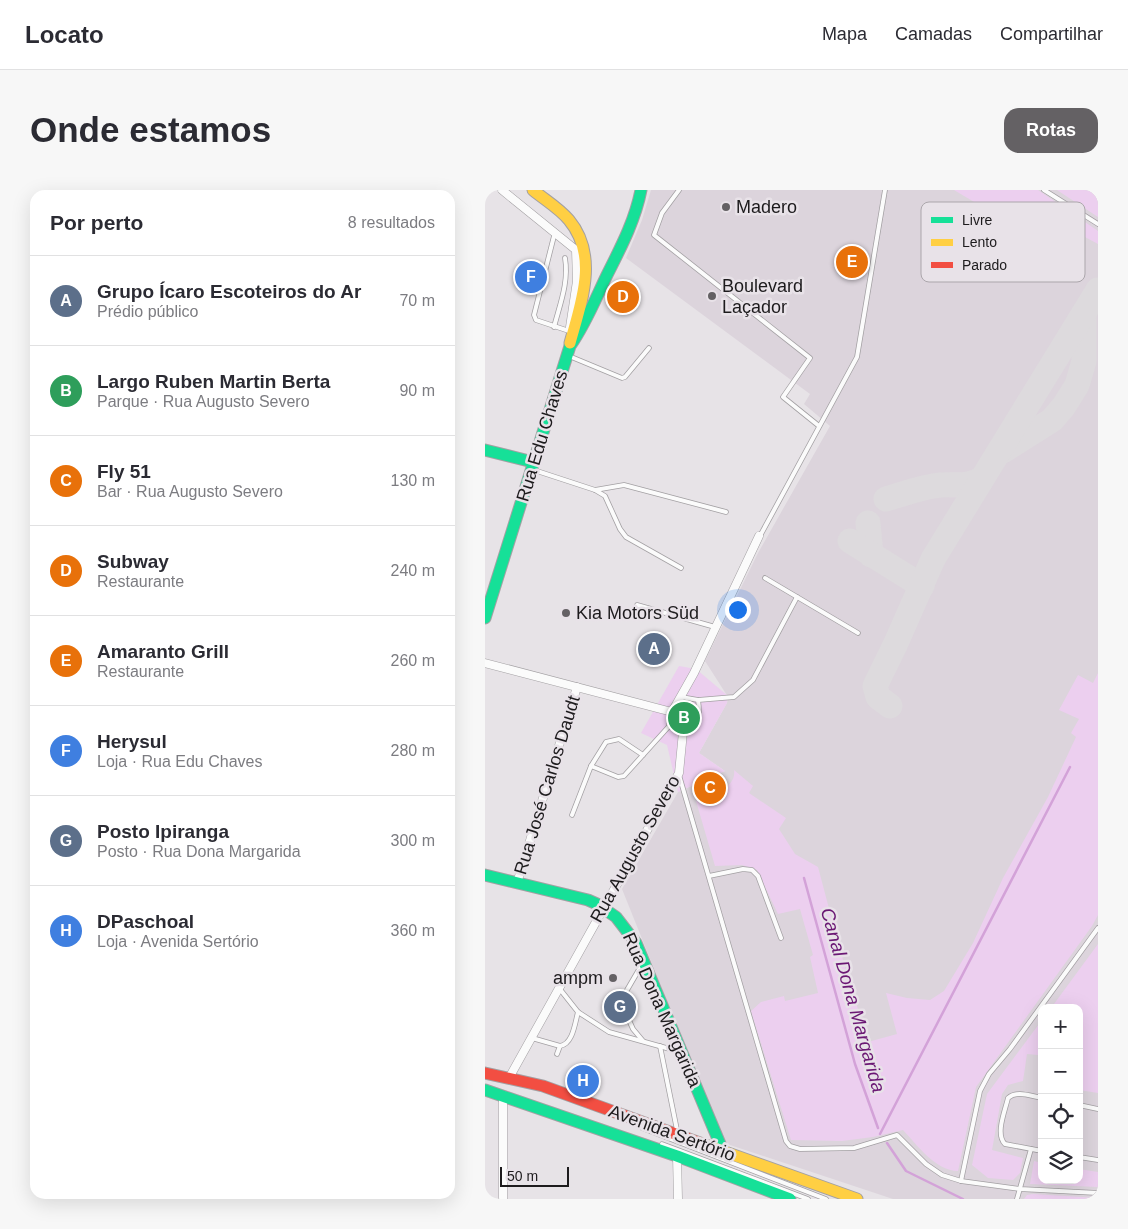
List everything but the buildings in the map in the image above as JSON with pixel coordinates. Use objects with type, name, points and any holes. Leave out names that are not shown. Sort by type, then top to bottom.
[{"type":"main road","points":[[533,190],[557,209],[573,225],[585,252],[587,264],[586,282],[569,343]]},
{"type":"main road","points":[[569,343],[579,334],[612,265],[633,218],[641,190]]},
{"type":"main road","name":"Rua Edu Chaves","points":[[485,618],[569,343]]},
{"type":"main road","points":[[485,450],[532,465]]},
{"type":"main road","name":"Rua Dona Margarida","points":[[485,875],[589,900],[603,906],[619,918],[636,943],[725,1156]]},
{"type":"main road","name":"Avenida Sertório","points":[[485,1073],[506,1086],[793,1197]]},
{"type":"main road","name":"Avenida Sertório","points":[[485,1090],[506,1086],[549,1086],[678,1135],[725,1156],[857,1199]]},
{"type":"street","points":[[502,190],[555,232]]},
{"type":"street","name":"Rua Edu Chaves","points":[[555,232],[576,250],[577,281],[569,343]]},
{"type":"street","points":[[683,732],[671,724],[673,712],[759,536]]},
{"type":"street","points":[[485,663],[673,712]]},
{"type":"street","name":"Rua José Carlos Daudt","points":[[517,883],[577,687]]},
{"type":"street","name":"Rua Augusto Severo","points":[[503,1199],[506,1086],[603,906],[679,773],[683,732]]},
{"type":"street","points":[[677,1153],[677,1199]]},
{"type":"lane","points":[[679,190],[661,213],[654,234],[810,358],[783,397],[819,426]]},
{"type":"lane","points":[[759,536],[857,357],[885,190]]},
{"type":"lane","points":[[1044,190],[1063,202]]},
{"type":"lane","points":[[1085,216],[1098,224]]},
{"type":"lane","points":[[555,232],[534,315],[536,320],[554,327],[569,343],[622,378],[625,377],[649,348]]},
{"type":"lane","points":[[554,327],[565,287],[567,270],[565,258]]},
{"type":"lane","points":[[532,465],[595,490],[605,496],[620,529],[627,537],[681,568]]},
{"type":"lane","points":[[595,490],[624,485],[727,512]]},
{"type":"lane","points":[[765,578],[858,633]]},
{"type":"lane","points":[[681,696],[698,700],[734,697],[753,680],[797,597]]},
{"type":"lane","points":[[637,605],[715,627]]},
{"type":"lane","points":[[683,732],[693,726],[699,716],[698,700]]},
{"type":"lane","points":[[591,766],[621,777],[671,724]]},
{"type":"lane","points":[[571,815],[591,766],[605,742],[619,739],[643,755]]},
{"type":"lane","points":[[679,773],[786,1141],[790,1146],[800,1149],[854,1148],[897,1135],[926,1164],[942,1175],[961,1181],[1020,1189],[1098,1193]]},
{"type":"lane","points":[[709,876],[743,869],[752,870],[758,876],[781,938]]},
{"type":"lane","points":[[961,1181],[981,1091],[989,1074],[1011,1049],[1098,928]]},
{"type":"lane","points":[[627,990],[644,962]]},
{"type":"lane","points":[[559,988],[578,1012],[609,1032],[681,1052]]},
{"type":"lane","points":[[532,1038],[559,1046],[569,1042],[578,1012]]},
{"type":"lane","points":[[628,1018],[633,1029],[643,1042]]},
{"type":"lane","points":[[557,1054],[559,1046]]},
{"type":"lane","points":[[660,1046],[678,1135]]},
{"type":"lane","points":[[485,1078],[506,1086],[541,1091],[611,1117]]},
{"type":"lane","points":[[1038,1097],[1017,1093],[1012,1094],[1008,1098],[1000,1133],[1001,1140],[1005,1144],[1038,1150]]},
{"type":"lane","points":[[1083,1106],[1098,1109]]},
{"type":"lane","points":[[638,1127],[725,1156],[826,1199]]},
{"type":"lane","points":[[659,1143],[677,1153]]},
{"type":"lane","points":[[1017,1199],[1031,1149]]},
{"type":"lane","points":[[1083,1158],[1098,1160]]},
{"type":"lane","points":[[793,1197],[808,1199]]},
{"type":"shaded area","points":[[651,190],[1098,190],[1098,1199],[893,1199],[724,1143],[622,889],[678,792],[725,771],[699,753],[727,703],[728,697],[705,661],[758,553],[830,426],[804,404],[810,394],[626,258],[642,220]]},
{"type":"shaded area","points":[[954,190],[1038,190],[1056,202],[974,202]]},
{"type":"shaded area","points":[[1057,190],[1098,190],[1098,217],[1085,208],[1085,202],[1075,202]]},
{"type":"shaded area","points":[[1085,222],[1098,231],[1098,244],[1085,237]]},
{"type":"shaded area","points":[[679,666],[696,669],[728,696],[727,703],[699,753],[725,771],[678,792],[667,745],[641,733]]},
{"type":"shaded area","points":[[1098,673],[1098,915],[976,1087],[958,1171],[942,1167],[935,1162],[903,1130],[873,1137],[842,1141],[791,1140],[751,1011],[761,1002],[784,996],[785,1001],[818,993],[810,957],[813,955],[800,909],[778,914],[757,870],[742,865],[715,866],[696,801],[727,787],[734,777],[734,770],[753,786],[749,793],[786,818],[779,829],[795,854],[818,867],[840,950],[868,1042],[897,1034],[886,993],[907,998],[930,1000],[944,991],[973,943],[1003,878],[1048,797],[1076,737],[1071,733],[1079,719],[1059,710],[1078,675],[1093,683]]},
{"type":"shaded area","points":[[1098,944],[1098,1093],[1083,1091],[1083,1004],[1054,1004]]},
{"type":"shaded area","points":[[1038,1025],[1038,1055],[1027,1054],[1023,1081],[1008,1085],[1002,1094],[992,1150],[1023,1158],[1020,1173],[1013,1180],[988,1178],[972,1165],[987,1094]]},
{"type":"shaded area","points":[[1034,1161],[1038,1162],[1038,1184],[1083,1184],[1083,1170],[1098,1172],[1098,1187],[1030,1184]]},
{"type":"shaded area","points":[[1027,1195],[1098,1199],[1024,1199]]},
{"type":"waterway","points":[[880,1134],[1070,767]]},
{"type":"waterway","name":"Canal Dona Margarida","points":[[804,878],[855,1064],[878,1128]]},
{"type":"waterway","name":"Canal Dona Margarida","points":[[887,1143],[906,1171],[963,1199]]},
{"type":"taxiway","points":[[890,706],[878,697],[875,686],[933,559],[1098,290]]},
{"type":"taxiway","points":[[1003,451],[1052,420],[1064,406],[1077,385],[1084,361],[1084,313]]},
{"type":"taxiway","points":[[886,499],[926,487],[967,484],[982,479]]},
{"type":"taxiway","points":[[868,523],[871,555]]},
{"type":"taxiway","points":[[850,541],[922,586]]},
{"type":"traffic: fast","points":[[485,618],[570,346],[585,321],[622,245],[635,213],[641,190]]},
{"type":"traffic: fast","points":[[485,450],[533,462]]},
{"type":"traffic: fast","points":[[485,875],[588,900],[616,917],[636,943],[723,1151]]},
{"type":"traffic: fast","points":[[485,1090],[677,1156],[790,1199]]},
{"type":"traffic: slow","points":[[533,190],[569,220],[578,234],[583,249],[585,280],[579,312],[570,343]]},
{"type":"traffic: slow","points":[[703,1144],[857,1199]]},
{"type":"traffic: jam","points":[[485,1073],[543,1086],[703,1144]]},
{"type":"place","name":"Madero","points":[[726,207]]},
{"type":"place","name":"Amaranto Grill","points":[[852,262]]},
{"type":"place","name":"Herysul","points":[[531,277]]},
{"type":"place","name":"Boulevard Laçador","points":[[712,296]]},
{"type":"place","name":"Subway","points":[[623,297]]},
{"type":"place","name":"Kia Motors Süd","points":[[566,613]]},
{"type":"place","name":"Grupo Ícaro Escoteiros do Ar","points":[[654,649]]},
{"type":"place","name":"Largo Ruben Martin Berta","points":[[684,718]]},
{"type":"place","name":"Fly 51","points":[[710,788]]},
{"type":"place","name":"ampm","points":[[613,978]]},
{"type":"place","name":"Posto Ipiranga","points":[[620,1007]]},
{"type":"place","name":"DPaschoal","points":[[583,1081]]}]
